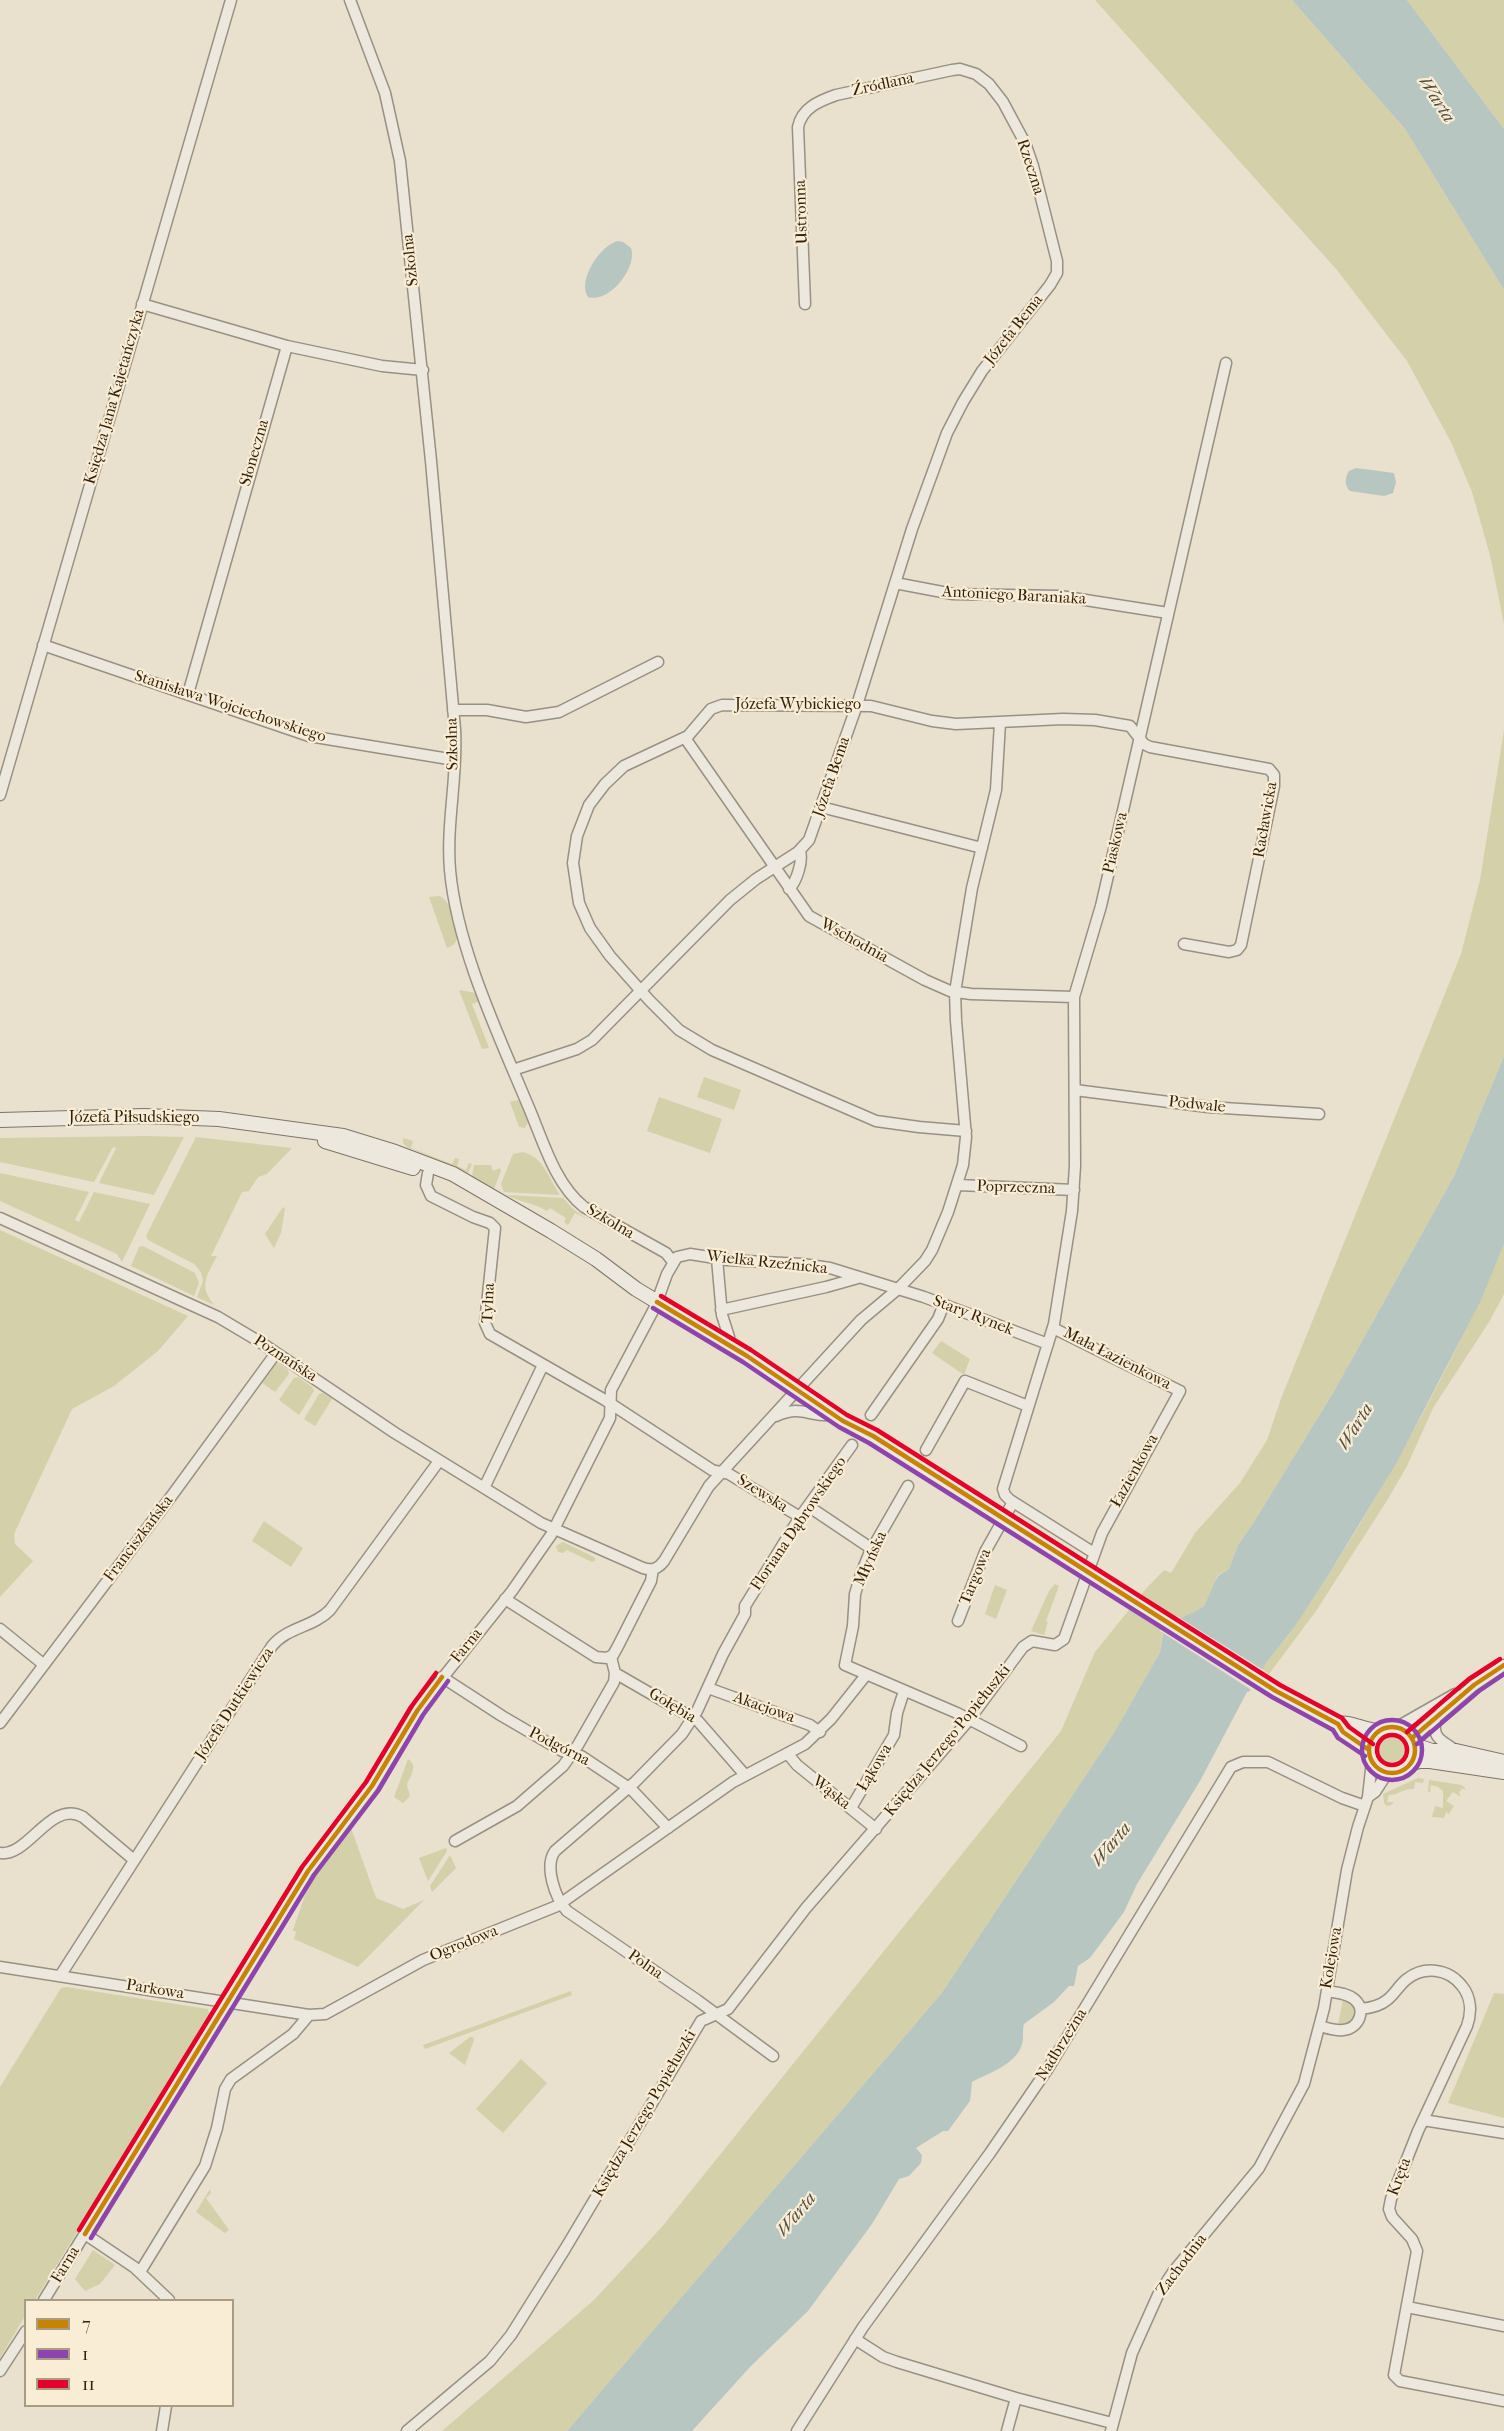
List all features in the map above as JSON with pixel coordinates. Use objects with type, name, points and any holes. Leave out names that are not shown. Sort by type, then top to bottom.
[{"type":"street","name":"Księdza Jana Kajetańczyka","points":[[0,795],[231,0]]},
{"type":"street","name":"Szkolna","points":[[350,0],[382,82],[396,135],[402,171],[423,370],[453,710],[455,760],[449,846],[454,895],[467,947],[513,1070],[554,1166],[575,1199],[595,1214],[666,1252],[673,1262]]},
{"type":"street","name":"Źródlana","points":[[799,121],[812,105],[845,93],[952,70],[960,69],[976,74]]},
{"type":"street","name":"Rzeczna","points":[[976,74],[996,93],[1025,143],[1056,254],[1057,273]]},
{"type":"street","name":"Ustronna","points":[[799,121],[805,304]]},
{"type":"street","name":"Józefa Bema","points":[[513,1070],[588,1044],[730,900],[774,867],[800,851],[809,840],[857,705],[932,472],[957,412],[987,365],[1057,273]]},
{"type":"street","points":[[142,304],[287,346],[382,366],[423,370]]},
{"type":"street","name":"Słoneczna","points":[[188,694],[287,346]]},
{"type":"street","name":"Piaskowa","points":[[1053,1328],[1074,1190],[1074,997],[1095,930],[1168,613],[1193,515],[1226,363]]},
{"type":"street","name":"Antoniego Baraniaka","points":[[896,583],[953,594],[1060,596],[1168,613]]},
{"type":"street","name":"Stanisława Wojciechowskiego","points":[[43,645],[309,736],[455,760]]},
{"type":"street","points":[[453,710],[486,710],[526,717],[559,712],[658,662]]},
{"type":"street","name":"Józefa Wybickiego","points":[[966,1131],[876,1121],[712,1050],[679,1030],[603,947],[582,912],[574,873],[575,845],[589,804],[618,771],[638,758],[685,738],[694,731],[711,709],[719,705],[857,705],[878,707],[940,723],[1095,720],[1130,726],[1140,738]]},
{"type":"street","points":[[505,1599],[596,1657],[604,1659],[611,1657],[616,1652],[651,1581],[653,1569],[664,1561],[707,1489],[776,1416],[780,1407],[861,1320],[898,1289],[921,1266],[932,1250],[958,1185],[963,1165],[966,1131],[955,992],[972,888],[998,779],[1000,723]]},
{"type":"street","name":"Wschodnia","points":[[685,738],[809,916],[925,980],[955,992],[1074,997]]},
{"type":"street","name":"Racławicka","points":[[1140,738],[1144,744],[1153,748],[1266,767],[1274,775],[1274,786],[1239,948],[1229,952],[1184,944]]},
{"type":"street","points":[[821,807],[982,848]]},
{"type":"street","points":[[789,889],[799,865],[800,851]]},
{"type":"street","name":"Podwale","points":[[1075,1090],[1202,1106],[1319,1114]]},
{"type":"street","name":"Józefa Piłsudskiego","points":[[0,1120],[161,1116],[219,1119],[343,1136],[384,1148],[453,1174],[499,1201],[659,1298],[785,1381],[862,1424],[873,1436]]},
{"type":"street","name":"Józefa Piłsudskiego","points":[[268,1125],[372,1154],[499,1201]]},
{"type":"street","name":"Tylna","points":[[428,1173],[426,1185],[431,1196],[472,1217],[490,1223],[495,1228],[485,1320],[487,1331],[499,1341],[612,1404]]},
{"type":"street","name":"Poprzeczna","points":[[958,1185],[1074,1190]]},
{"type":"street","name":"Poznańska","points":[[0,1218],[218,1317],[439,1461],[542,1523],[642,1568],[653,1569]]},
{"type":"street","name":"Wielka Rzeźnicka","points":[[673,1262],[677,1257],[686,1254],[717,1259],[810,1265],[898,1289]]},
{"type":"street","points":[[717,1259],[721,1310],[729,1337]]},
{"type":"street","points":[[612,1404],[611,1390],[659,1298],[673,1262]]},
{"type":"street","points":[[721,1310],[858,1278]]},
{"type":"street","name":"Stary Rynek","points":[[898,1289],[1048,1344]]},
{"type":"street","name":"Józefa Piłsudskiego","points":[[659,1298],[729,1337],[834,1415],[873,1436],[973,1498],[1276,1691],[1338,1724]]},
{"type":"street","points":[[871,1415],[938,1319],[944,1304]]},
{"type":"street","points":[[1053,1328],[1004,1485],[1005,1495],[1094,1553]]},
{"type":"street","name":"Mała Łazienkowa","points":[[1053,1328],[1180,1391]]},
{"type":"street","name":"Franciszkańska","points":[[0,1723],[276,1353]]},
{"type":"street","points":[[484,1488],[543,1365]]},
{"type":"street","points":[[927,1450],[965,1381],[1027,1409]]},
{"type":"street","name":"Łazienkowa","points":[[1032,1641],[1052,1646],[1062,1642],[1094,1553],[1112,1513],[1180,1391]]},
{"type":"street","name":"Szewska","points":[[612,1404],[712,1470],[723,1472],[800,1517]]},
{"type":"street","name":"Farna","points":[[45,2299],[308,1871],[372,1786],[417,1711],[505,1599],[554,1528],[610,1418],[612,1404]]},
{"type":"street","points":[[776,1416],[792,1409],[823,1416],[834,1415]]},
{"type":"street","name":"Floriana Dąbrowskiego","points":[[561,1904],[551,1870],[553,1854],[629,1788],[668,1750],[693,1718],[745,1614],[745,1606],[800,1517],[852,1444]]},
{"type":"street","name":"Józefa Dutkiewicza","points":[[60,1976],[272,1646],[280,1637],[319,1619],[330,1610],[439,1461]]},
{"type":"street","name":"Młyńska","points":[[866,1675],[845,1665],[851,1637],[856,1589],[872,1549],[908,1486]]},
{"type":"street","name":"Targowa","points":[[958,1621],[985,1552],[1013,1502]]},
{"type":"street","name":"Szewska","points":[[808,1506],[872,1549]]},
{"type":"street","points":[[0,1629],[43,1664]]},
{"type":"street","name":"Księdza Jerzego Popiełuszki","points":[[407,2431],[490,2361],[511,2335],[566,2249],[695,2028],[704,2019],[728,2009],[800,1915],[969,1720],[1023,1647],[1032,1641]]},
{"type":"street","points":[[456,1841],[522,1802],[557,1772],[573,1754],[614,1682],[615,1673],[611,1657]]},
{"type":"street","points":[[1397,1727],[1474,1685],[1504,1665]]},
{"type":"street","name":"Gołębia","points":[[615,1673],[702,1724],[746,1775]]},
{"type":"street","points":[[866,1675],[969,1720],[1021,1746]]},
{"type":"street","name":"Ogrodowa","points":[[309,2015],[325,2014],[423,1960],[561,1904],[746,1775],[788,1754],[820,1732],[866,1675]]},
{"type":"street","name":"Podgórna","points":[[442,1677],[523,1729],[562,1751],[581,1756],[629,1788],[668,1828]]},
{"type":"street","points":[[1474,1685],[1435,1718],[1413,1742],[1413,1758],[1404,1769],[1388,1772],[1376,1766],[1360,1742],[1343,1732],[1338,1724],[1346,1723],[1362,1729],[1378,1731],[1390,1726],[1397,1727],[1403,1729],[1413,1742],[1432,1751],[1456,1751],[1504,1762]]},
{"type":"street","name":"Akacjowa","points":[[708,1688],[810,1725],[820,1732]]},
{"type":"street","name":"Łąkowa","points":[[851,1808],[894,1735],[897,1713],[904,1691]]},
{"type":"street","points":[[1435,1718],[1437,1738],[1442,1744],[1456,1751]]},
{"type":"street","points":[[1370,1756],[1370,1743],[1378,1731]]},
{"type":"street","name":"Wąska","points":[[788,1754],[797,1765],[876,1829]]},
{"type":"street","name":"Kolejowa","points":[[1288,2116],[1307,2076],[1320,2026],[1347,1870],[1367,1802],[1370,1756]]},
{"type":"street","points":[[1409,1764],[1430,1761],[1504,1772]]},
{"type":"street","name":"Nadbrzeżna","points":[[796,2431],[855,2339],[990,2153],[1049,2067],[1231,1767],[1243,1762],[1268,1762],[1342,1798],[1367,1802]]},
{"type":"street","name":"Kolejowa","points":[[1367,1802],[1388,1772]]},
{"type":"street","points":[[0,1853],[13,1851],[60,1815],[73,1813],[83,1817],[134,1860]]},
{"type":"street","name":"Polna","points":[[561,1904],[567,1911],[773,2056]]},
{"type":"street","name":"Parkowa","points":[[0,1967],[309,2015]]},
{"type":"street","name":"Kręta","points":[[1361,2009],[1383,2002],[1408,1978],[1422,1972],[1436,1971],[1448,1974],[1463,1987],[1470,2007],[1469,2020],[1423,2120],[1390,2204],[1394,2221],[1412,2240],[1417,2251],[1394,2369],[1396,2380],[1504,2401]]},
{"type":"street","points":[[1320,2026],[1338,2030],[1349,2029],[1358,2022],[1361,2009],[1352,1997],[1327,1990]]},
{"type":"street","points":[[140,2272],[205,2166],[213,2144],[228,2082],[293,2034],[309,2015]]},
{"type":"street","name":"Zachodnia","points":[[1112,2427],[1132,2353],[1158,2295],[1173,2272],[1255,2174],[1288,2116]]},
{"type":"street","points":[[1423,2120],[1504,2133]]},
{"type":"street","points":[[85,2234],[140,2272],[168,2299]]},
{"type":"street","points":[[1407,2307],[1504,2326]]},
{"type":"street","points":[[0,2371],[24,2334]]},
{"type":"street","points":[[855,2339],[889,2359],[1112,2427]]},
{"type":"street","points":[[1007,2431],[1016,2398]]},
{"type":"street","points":[[162,2431],[166,2407]]},
{"type":"shaded area","points":[[1095,0],[1292,0],[1405,129],[1504,290],[1504,624],[1490,555],[1472,492],[1451,442],[1407,361],[1337,270]]},
{"type":"shaded area","points":[[1407,0],[1504,0],[1504,129]]},
{"type":"shaded area","points":[[1504,730],[1504,1056],[1454,1176],[1333,1393],[1238,1545],[1229,1569],[1218,1575],[1204,1606],[1171,1622],[1162,1635],[1160,1652],[1115,1731],[941,1994],[567,2431],[442,2431],[594,2300],[661,2228],[1061,1731],[1095,1652],[1164,1570],[1171,1573],[1195,1533],[1240,1483],[1267,1440],[1282,1396],[1461,954],[1480,880]]},
{"type":"shaded area","points":[[440,896],[451,909],[458,934],[456,942],[447,948],[429,897]]},
{"type":"shaded area","points":[[459,990],[476,993],[480,1001],[472,1004],[489,1048],[482,1049]]},
{"type":"shaded area","points":[[704,1077],[741,1090],[734,1110],[697,1097]]},
{"type":"shaded area","points":[[659,1097],[722,1119],[710,1153],[647,1131]]},
{"type":"shaded area","points":[[518,1100],[523,1105],[529,1121],[525,1128],[519,1127],[510,1102]]},
{"type":"shaded area","points":[[184,1137],[154,1195],[99,1183],[116,1148],[113,1147],[94,1182],[0,1162],[0,1138]]},
{"type":"shaded area","points":[[196,1137],[292,1148],[267,1174],[258,1177],[249,1191],[242,1192],[211,1256],[217,1256],[207,1275],[205,1286],[214,1305],[197,1297],[203,1281],[201,1272],[194,1264],[148,1240],[146,1236]]},
{"type":"shaded area","points":[[403,1138],[413,1141],[411,1148],[452,1164],[455,1158],[459,1159],[457,1166],[466,1170],[469,1163],[472,1164],[466,1177],[442,1162],[407,1147],[403,1143]]},
{"type":"shaded area","points":[[523,1152],[541,1164],[560,1195],[504,1192],[501,1184],[513,1154]]},
{"type":"shaded area","points":[[474,1165],[491,1165],[493,1171],[500,1168],[494,1189],[472,1177]]},
{"type":"shaded area","points":[[0,1173],[89,1192],[75,1220],[79,1222],[94,1192],[150,1204],[122,1262],[117,1254],[0,1201]]},
{"type":"shaded area","points":[[506,1195],[563,1198],[587,1219],[575,1213],[568,1225],[564,1222],[566,1218],[550,1208],[547,1211]]},
{"type":"shaded area","points":[[283,1207],[285,1209],[281,1233],[274,1248],[265,1234]]},
{"type":"shaded area","points":[[0,1230],[188,1316],[158,1351],[114,1386],[72,1409],[14,1534],[15,1544],[33,1561],[0,1597]]},
{"type":"shaded area","points":[[1504,1244],[1504,1294],[1489,1322],[1433,1408],[1407,1466],[1388,1499],[1316,1611],[1269,1674],[1262,1669],[1303,1613],[1338,1559],[1418,1421],[1455,1351]]},
{"type":"shaded area","points":[[143,1246],[195,1273],[199,1283],[194,1296],[131,1266],[139,1247]]},
{"type":"shaded area","points":[[941,1341],[970,1359],[964,1375],[932,1353]]},
{"type":"shaded area","points":[[276,1362],[288,1370],[289,1374],[275,1392],[261,1382]]},
{"type":"shaded area","points":[[298,1377],[314,1391],[299,1415],[279,1400],[294,1378]]},
{"type":"shaded area","points":[[323,1393],[332,1399],[315,1426],[304,1419],[319,1394]]},
{"type":"shaded area","points":[[264,1521],[303,1548],[291,1567],[252,1541]]},
{"type":"shaded area","points":[[563,1542],[596,1560],[592,1562],[567,1550],[563,1553],[558,1552],[556,1546]]},
{"type":"shaded area","points":[[1055,1584],[1059,1586],[1046,1621],[1048,1622],[1044,1635],[1031,1631],[1049,1591]]},
{"type":"shaded area","points":[[995,1585],[1007,1590],[996,1619],[985,1614]]},
{"type":"shaded area","points":[[1392,1735],[1398,1736],[1406,1744],[1406,1756],[1398,1764],[1392,1765],[1386,1764],[1378,1756],[1377,1750],[1378,1744],[1386,1736]]},
{"type":"shaded area","points":[[408,1759],[413,1765],[413,1771],[407,1785],[410,1796],[403,1803],[394,1797]]},
{"type":"shaded area","points":[[1418,1778],[1424,1779],[1423,1783],[1415,1782],[1414,1789],[1389,1795],[1387,1802],[1394,1802],[1391,1805],[1387,1806],[1384,1803],[1383,1794]]},
{"type":"shaded area","points":[[1429,1780],[1462,1785],[1465,1788],[1465,1790],[1462,1788],[1459,1793],[1461,1797],[1453,1792],[1446,1801],[1454,1806],[1449,1814],[1446,1812],[1444,1818],[1432,1817],[1435,1806],[1443,1808],[1443,1791],[1431,1785],[1430,1792],[1428,1792]]},
{"type":"shaded area","points":[[350,1825],[376,1898],[403,1909],[424,1900],[358,1967],[294,1939],[296,1932],[293,1930],[313,1872]]},
{"type":"shaded area","points":[[446,1848],[447,1851],[428,1881],[419,1858]]},
{"type":"shaded area","points":[[450,1855],[456,1868],[432,1892],[430,1886]]},
{"type":"shaded area","points":[[61,1988],[208,2009],[210,2017],[36,2299],[24,2299],[24,2318],[0,2358],[0,2087]]},
{"type":"shaded area","points":[[571,1991],[572,1995],[425,2049],[423,2045]]},
{"type":"shaded area","points":[[1494,1993],[1504,1994],[1504,2118],[1448,2103]]},
{"type":"shaded area","points":[[1343,1999],[1353,2006],[1355,2017],[1346,2025],[1338,2025]]},
{"type":"shaded area","points":[[470,2037],[474,2040],[465,2065],[449,2053]]},
{"type":"shaded area","points":[[521,2059],[547,2083],[503,2133],[476,2109]]},
{"type":"shaded area","points":[[210,2189],[211,2193],[206,2198],[229,2230],[225,2233],[196,2212]]},
{"type":"shaded area","points":[[93,2250],[115,2265],[100,2284],[85,2291],[75,2279]]},
{"type":"water","name":"Warta","points":[[1292,0],[1407,0],[1504,129],[1504,290],[1405,129]]},
{"type":"water","points":[[618,241],[631,248],[632,256],[626,274],[613,290],[605,295],[596,298],[588,297],[585,290],[592,264],[604,249]]},
{"type":"water","points":[[1356,468],[1394,473],[1396,482],[1393,493],[1384,496],[1350,491],[1346,484],[1347,476],[1349,471]]},
{"type":"water","name":"Warta","points":[[1504,1056],[1504,1244],[1481,1300],[1397,1462],[1329,1574],[1295,1626],[1266,1663],[1250,1691],[1247,1692],[1200,1781],[1137,1884],[1124,1912],[1090,1958],[1078,1966],[1074,1986],[1069,1986],[1054,2002],[1024,2024],[1022,2044],[1014,2057],[1002,2067],[972,2082],[970,2101],[948,2131],[943,2131],[916,2148],[922,2155],[921,2163],[909,2176],[899,2179],[872,2224],[808,2311],[750,2367],[692,2431],[567,2431],[941,1994],[1115,1731],[1160,1652],[1164,1627],[1204,1606],[1219,1575],[1229,1569],[1238,1545],[1333,1393],[1454,1176]]},
{"type":"pier","points":[[1177,1616],[1265,1671],[1253,1691],[1160,1631],[1162,1626]]},
{"type":"transit line","name":"11","points":[[661,1296],[751,1350],[847,1415],[877,1430],[1280,1685],[1342,1718],[1349,1727],[1373,1744]]},
{"type":"transit line","name":"7","points":[[657,1302],[747,1356],[843,1421],[873,1436],[1276,1691],[1338,1724],[1343,1732],[1369,1750]]},
{"type":"transit line","name":"1","points":[[653,1308],[743,1362],[839,1427],[869,1443],[1272,1697],[1333,1730],[1338,1738],[1365,1756]]},
{"type":"transit line","name":"11","points":[[1407,1732],[1469,1679],[1500,1659]]},
{"type":"transit line","name":"7","points":[[1412,1738],[1474,1685],[1504,1665]]},
{"type":"transit line","name":"11","points":[[79,2230],[302,1867],[366,1782],[411,1707],[436,1673]]},
{"type":"transit line","name":"1","points":[[1417,1744],[1479,1691],[1504,1674]]},
{"type":"transit line","name":"7","points":[[85,2234],[308,1871],[372,1786],[417,1711],[442,1677]]},
{"type":"transit line","name":"1","points":[[91,2238],[314,1875],[378,1791],[423,1715],[448,1681]]},
{"type":"transit line","name":"1","points":[[1386,1720],[1398,1720],[1409,1725],[1417,1733],[1422,1750],[1420,1762],[1409,1775],[1398,1780],[1386,1780],[1375,1775],[1367,1767],[1362,1756],[1362,1744],[1367,1733],[1375,1725],[1386,1720]]},
{"type":"transit line","name":"7","points":[[1392,1727],[1408,1734],[1415,1750],[1408,1766],[1392,1773],[1376,1766],[1369,1750],[1376,1734],[1392,1727]]},
{"type":"transit line","name":"11","points":[[1392,1735],[1403,1739],[1407,1750],[1403,1761],[1392,1765],[1381,1761],[1377,1750],[1381,1739],[1392,1735]]}]
